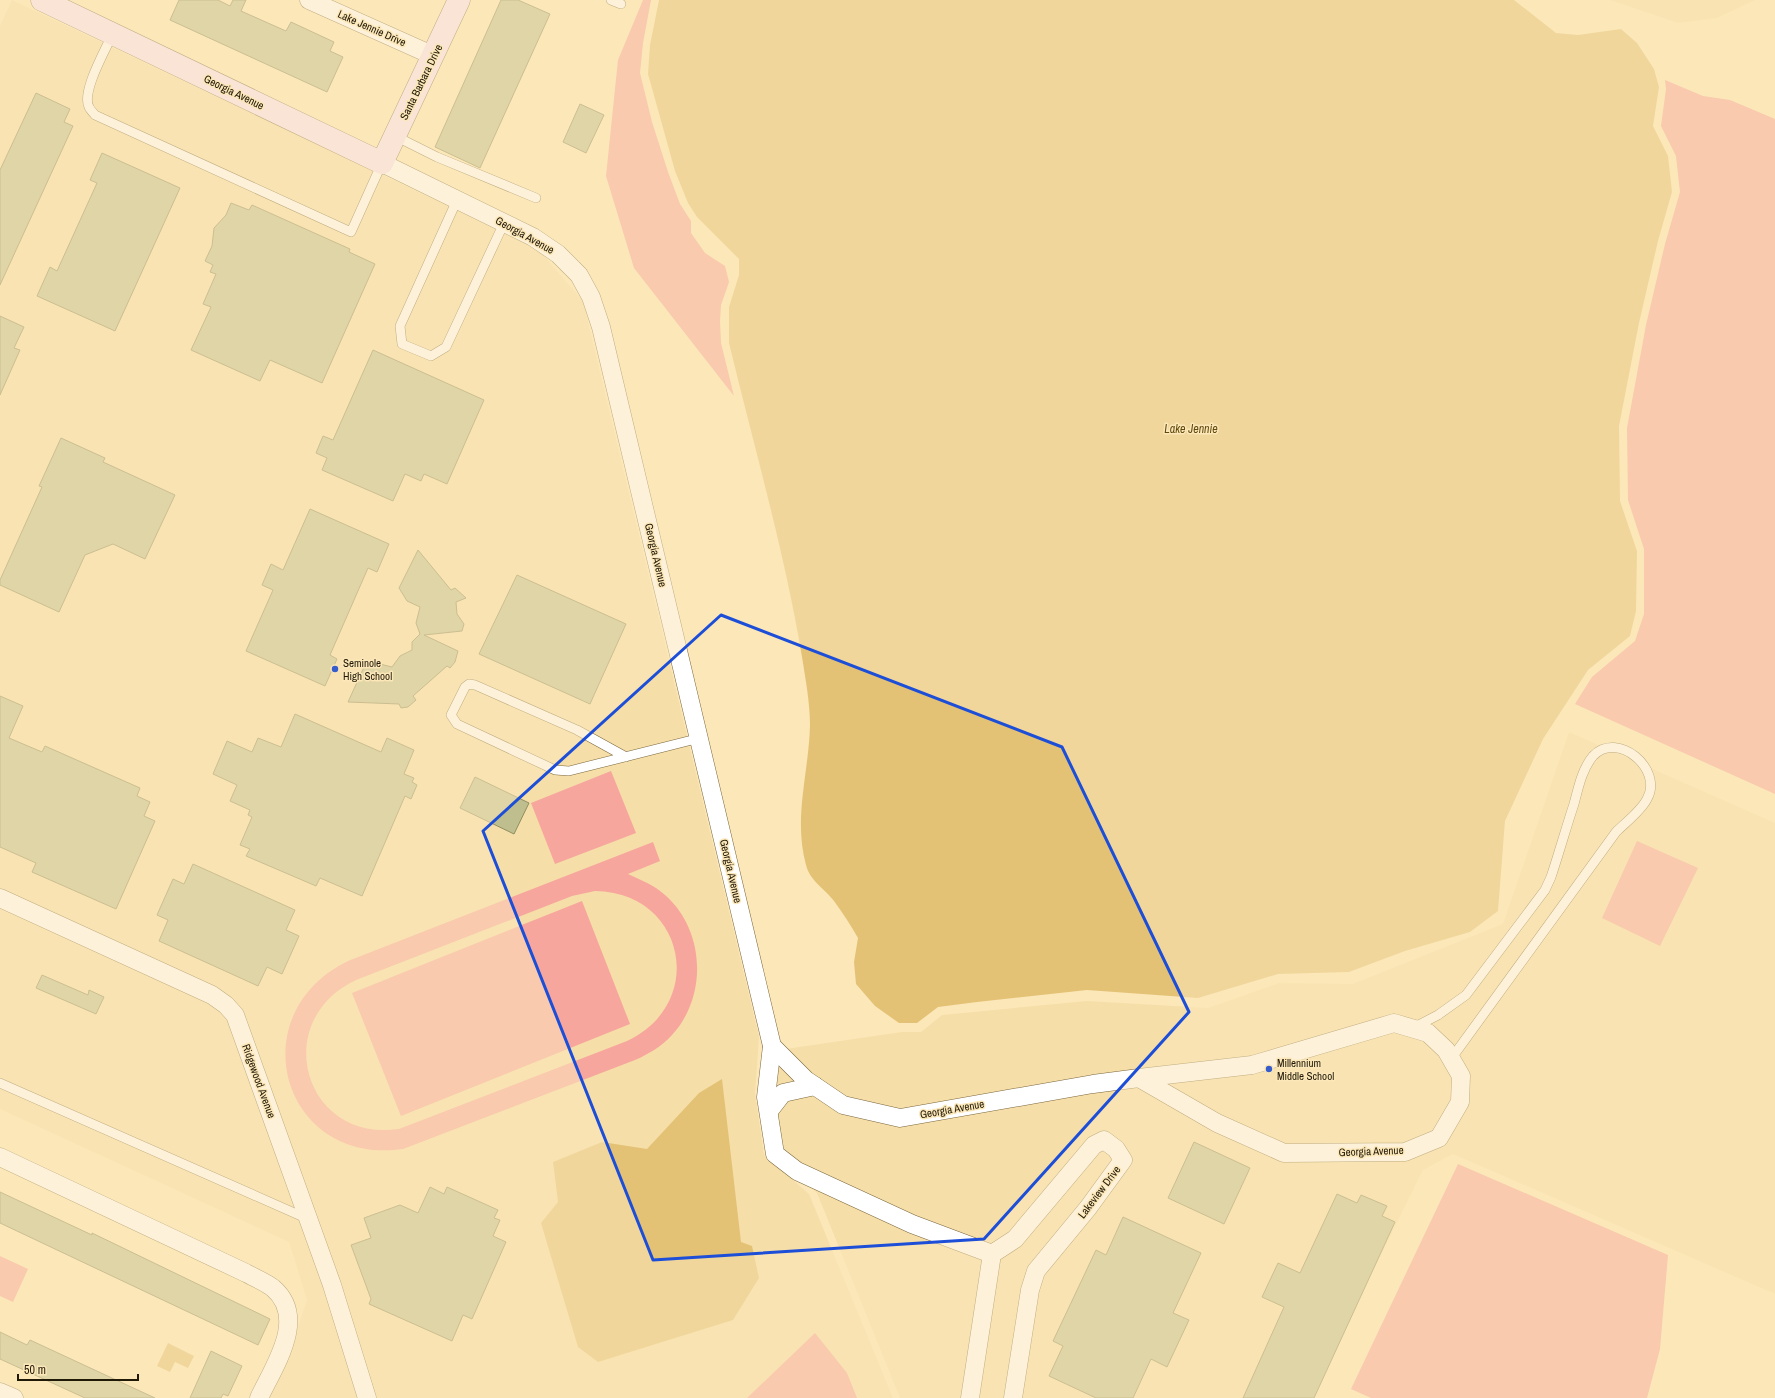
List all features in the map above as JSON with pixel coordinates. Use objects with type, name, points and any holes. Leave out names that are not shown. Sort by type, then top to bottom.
[{"type":"street","name":"Georgia Avenue","points":[[42,0],[533,237],[558,254],[578,275],[591,297],[601,327],[700,738],[772,1046],[806,1080],[843,1105],[900,1118],[1093,1084],[1139,1078],[1252,1065],[1394,1023],[1428,1033],[1446,1050],[1461,1076],[1460,1102],[1439,1138],[1405,1152],[1284,1153],[1218,1123],[1139,1078]]},
{"type":"street","name":"Lake Jennie Drive","points":[[309,0],[434,56]]},
{"type":"street","name":"Santa Barbara Drive","points":[[382,163],[434,56],[459,0]]},
{"type":"street","name":"Ridgewood Avenue","points":[[0,898],[212,995],[226,1005],[236,1019],[309,1220],[352,1344],[368,1398]]},
{"type":"street","points":[[772,1046],[766,1097],[775,1154],[797,1171],[912,1224],[992,1254],[970,1398]]},
{"type":"street","points":[[769,1111],[783,1093],[815,1086]]},
{"type":"street","name":"Lakeview Drive","points":[[992,1254],[1015,1239],[1094,1145],[1104,1140],[1116,1149],[1123,1160],[1088,1208],[1036,1271],[1030,1290],[1013,1398]]},
{"type":"street","points":[[0,1157],[246,1272],[272,1288],[286,1305],[289,1324],[282,1349],[259,1398]]},
{"type":"street","points":[[0,1392],[14,1398]]},
{"type":"lane","points":[[611,0],[620,4]]},
{"type":"lane","points":[[113,33],[94,73],[87,95],[88,107],[95,115],[351,232],[382,163]]},
{"type":"lane","points":[[395,136],[450,163],[536,198]]},
{"type":"lane","points":[[457,200],[400,326],[402,344],[431,356],[446,347],[504,223]]},
{"type":"lane","points":[[626,757],[577,730],[475,685],[469,684],[465,687],[451,715],[457,724],[555,770],[569,771],[626,757],[700,738]]},
{"type":"lane","points":[[1412,1029],[1438,1015],[1466,996],[1476,985],[1545,890],[1551,877],[1580,783],[1587,765],[1593,756],[1599,751],[1614,748],[1624,750],[1634,756],[1643,763],[1648,771],[1650,785],[1648,798],[1612,838],[1452,1059]]},
{"type":"lane","points":[[0,1083],[309,1220]]},
{"type":"highlighted area","points":[[721,615],[1062,747],[1189,1012],[984,1239],[653,1260],[483,831]]},
{"type":"shaded area","name":"Seminole High School","points":[[12,0],[537,248],[583,301],[759,1037],[755,1094],[764,1155],[809,1194],[893,1398],[267,1398],[292,1345],[307,1300],[289,1242],[0,1109],[0,26]]},
{"type":"shaded area","points":[[643,0],[651,0],[643,43],[640,73],[652,122],[680,204],[691,221],[691,233],[705,253],[725,266],[729,282],[721,305],[720,321],[721,343],[734,396],[634,268],[606,176],[618,60]]},
{"type":"shaded area","points":[[1610,0],[1755,0],[1717,18],[1678,23]]},
{"type":"shaded area","points":[[1665,80],[1703,96],[1730,100],[1775,119],[1775,794],[1575,704],[1592,677],[1635,641],[1644,614],[1644,549],[1628,500],[1627,428],[1646,325],[1665,244],[1680,192],[1676,156],[1661,126],[1666,89]]},
{"type":"shaded area","name":"Millennium Middle School","points":[[1569,732],[1775,823],[1775,1294],[1453,1154],[1423,1170],[1310,1398],[900,1398],[817,1193],[768,1150],[765,1052],[902,1032],[921,1032],[942,1015],[1087,1001],[1208,1008],[1279,983],[1353,984],[1503,924]]},
{"type":"shaded area","points":[[611,771],[636,833],[555,864],[531,803]]},
{"type":"shaded area","points":[[1637,841],[1698,868],[1660,946],[1602,918]]},
{"type":"shaded area","points":[[653,842],[660,861],[628,874],[656,888],[678,909],[688,926],[694,944],[697,964],[696,983],[692,1002],[684,1019],[672,1035],[655,1049],[635,1060],[403,1149],[361,1148],[328,1134],[304,1111],[289,1081],[286,1048],[294,1015],[314,985],[348,961]],"holes":[[[595,891],[626,896],[649,910],[666,929],[675,952],[676,977],[669,1002],[653,1024],[627,1041],[399,1129],[366,1128],[340,1117],[321,1099],[309,1075],[306,1049],[313,1023],[329,999],[356,980],[572,896]]]},
{"type":"shaded area","points":[[582,901],[630,1024],[401,1116],[352,993]]},
{"type":"shaded area","points":[[1458,1164],[1668,1255],[1660,1349],[1647,1398],[1371,1398],[1351,1389]]},
{"type":"shaded area","points":[[0,1256],[28,1269],[13,1302],[0,1296]]},
{"type":"shaded area","points":[[815,1333],[847,1373],[857,1398],[747,1398]]},
{"type":"water","name":"Lake Jennie","points":[[659,0],[1514,0],[1556,33],[1578,35],[1621,29],[1637,43],[1654,69],[1659,87],[1653,126],[1668,156],[1672,192],[1658,241],[1639,323],[1619,426],[1620,501],[1637,551],[1636,611],[1630,636],[1588,670],[1543,739],[1505,821],[1498,911],[1470,932],[1405,951],[1349,972],[1278,974],[1198,998],[1087,990],[938,1007],[917,1023],[899,1023],[875,1006],[856,984],[854,962],[858,938],[834,901],[811,876],[806,865],[802,847],[801,812],[809,743],[810,714],[791,596],[729,343],[729,307],[739,275],[739,259],[697,217],[688,203],[675,171],[648,74],[650,45]]},
{"type":"water","points":[[722,1079],[741,1242],[752,1246],[759,1278],[733,1320],[598,1362],[578,1347],[541,1223],[558,1202],[553,1162],[602,1142],[647,1149],[699,1093]]},
{"type":"water","points":[[168,1343],[194,1356],[188,1368],[175,1362],[170,1372],[157,1366]]},
{"type":"building","points":[[179,0],[218,0],[230,6],[233,0],[246,0],[241,11],[286,31],[291,22],[334,42],[330,51],[343,57],[327,92],[170,20]]},
{"type":"building","points":[[501,0],[518,0],[550,14],[480,168],[435,147]]},
{"type":"building","points":[[36,93],[70,109],[64,122],[73,126],[0,285],[0,170]]},
{"type":"building","points":[[580,104],[604,115],[586,153],[563,142]]},
{"type":"building","points":[[102,153],[180,188],[115,331],[37,296],[50,267],[57,271],[97,183],[90,180]]},
{"type":"building","points":[[231,203],[249,210],[252,205],[350,249],[349,252],[375,264],[322,383],[270,360],[260,381],[191,350],[211,307],[203,304],[216,274],[210,272],[213,265],[205,261],[212,246],[214,228],[226,215]]},
{"type":"building","points":[[0,316],[24,327],[14,348],[20,350],[0,395]]},
{"type":"building","points":[[373,350],[484,400],[447,484],[424,474],[421,481],[405,474],[393,501],[322,470],[327,458],[316,453],[323,436],[333,440]]},
{"type":"building","points":[[61,438],[105,458],[103,462],[175,495],[145,559],[113,544],[85,555],[59,612],[0,585],[0,580],[42,487],[39,486]]},
{"type":"building","points":[[310,509],[389,544],[377,572],[368,568],[330,655],[337,659],[325,686],[246,651],[273,590],[262,585],[271,564],[283,570]]},
{"type":"building","points":[[418,550],[451,590],[455,588],[466,598],[456,602],[457,614],[464,624],[462,631],[424,635],[458,651],[455,662],[450,668],[447,666],[413,696],[416,700],[408,707],[401,708],[399,704],[348,702],[364,667],[380,664],[392,667],[400,656],[412,650],[412,642],[420,634],[416,623],[420,607],[407,601],[399,588]]},
{"type":"building","points":[[517,575],[626,624],[590,704],[479,654]]},
{"type":"building","points":[[0,696],[23,706],[9,738],[42,752],[45,746],[140,788],[137,796],[150,802],[144,816],[155,821],[116,909],[32,872],[36,863],[0,847]]},
{"type":"building","points":[[295,714],[381,752],[387,738],[414,750],[404,774],[414,778],[412,782],[417,785],[411,799],[405,796],[362,896],[320,878],[316,886],[246,856],[250,849],[240,845],[252,817],[248,815],[250,810],[230,801],[237,785],[213,774],[227,741],[252,752],[258,738],[281,747]]},
{"type":"building","points":[[475,777],[529,803],[514,834],[460,808]]},
{"type":"building","points":[[193,864],[295,910],[286,930],[299,936],[282,974],[267,967],[258,986],[159,941],[168,920],[157,915],[173,879],[184,884]]},
{"type":"building","points":[[42,975],[88,995],[89,990],[104,997],[96,1014],[36,988]]},
{"type":"building","points":[[1194,1142],[1250,1168],[1224,1224],[1168,1198]]},
{"type":"building","points":[[430,1187],[444,1194],[447,1187],[498,1210],[494,1218],[500,1220],[493,1236],[506,1242],[472,1319],[463,1315],[452,1341],[369,1304],[371,1299],[351,1245],[371,1238],[364,1218],[400,1205],[418,1213]]},
{"type":"building","points":[[0,1192],[92,1235],[92,1233],[270,1319],[258,1345],[0,1223]]},
{"type":"building","points":[[1337,1194],[1357,1203],[1361,1195],[1387,1206],[1382,1216],[1395,1222],[1314,1398],[1243,1398],[1284,1307],[1262,1297],[1278,1263],[1300,1273]]},
{"type":"building","points":[[1123,1217],[1201,1253],[1173,1313],[1189,1320],[1167,1367],[1151,1359],[1133,1398],[1096,1398],[1049,1376],[1063,1346],[1053,1341],[1096,1250],[1106,1255]]},
{"type":"building","points":[[0,1332],[27,1345],[30,1340],[155,1398],[85,1398],[0,1359]]},
{"type":"building","points":[[211,1351],[242,1366],[228,1396],[223,1394],[221,1398],[190,1398]]},
{"type":"place","name":"Seminole High School","points":[[335,669]]},
{"type":"place","name":"Millennium Middle School","points":[[1269,1069]]}]
